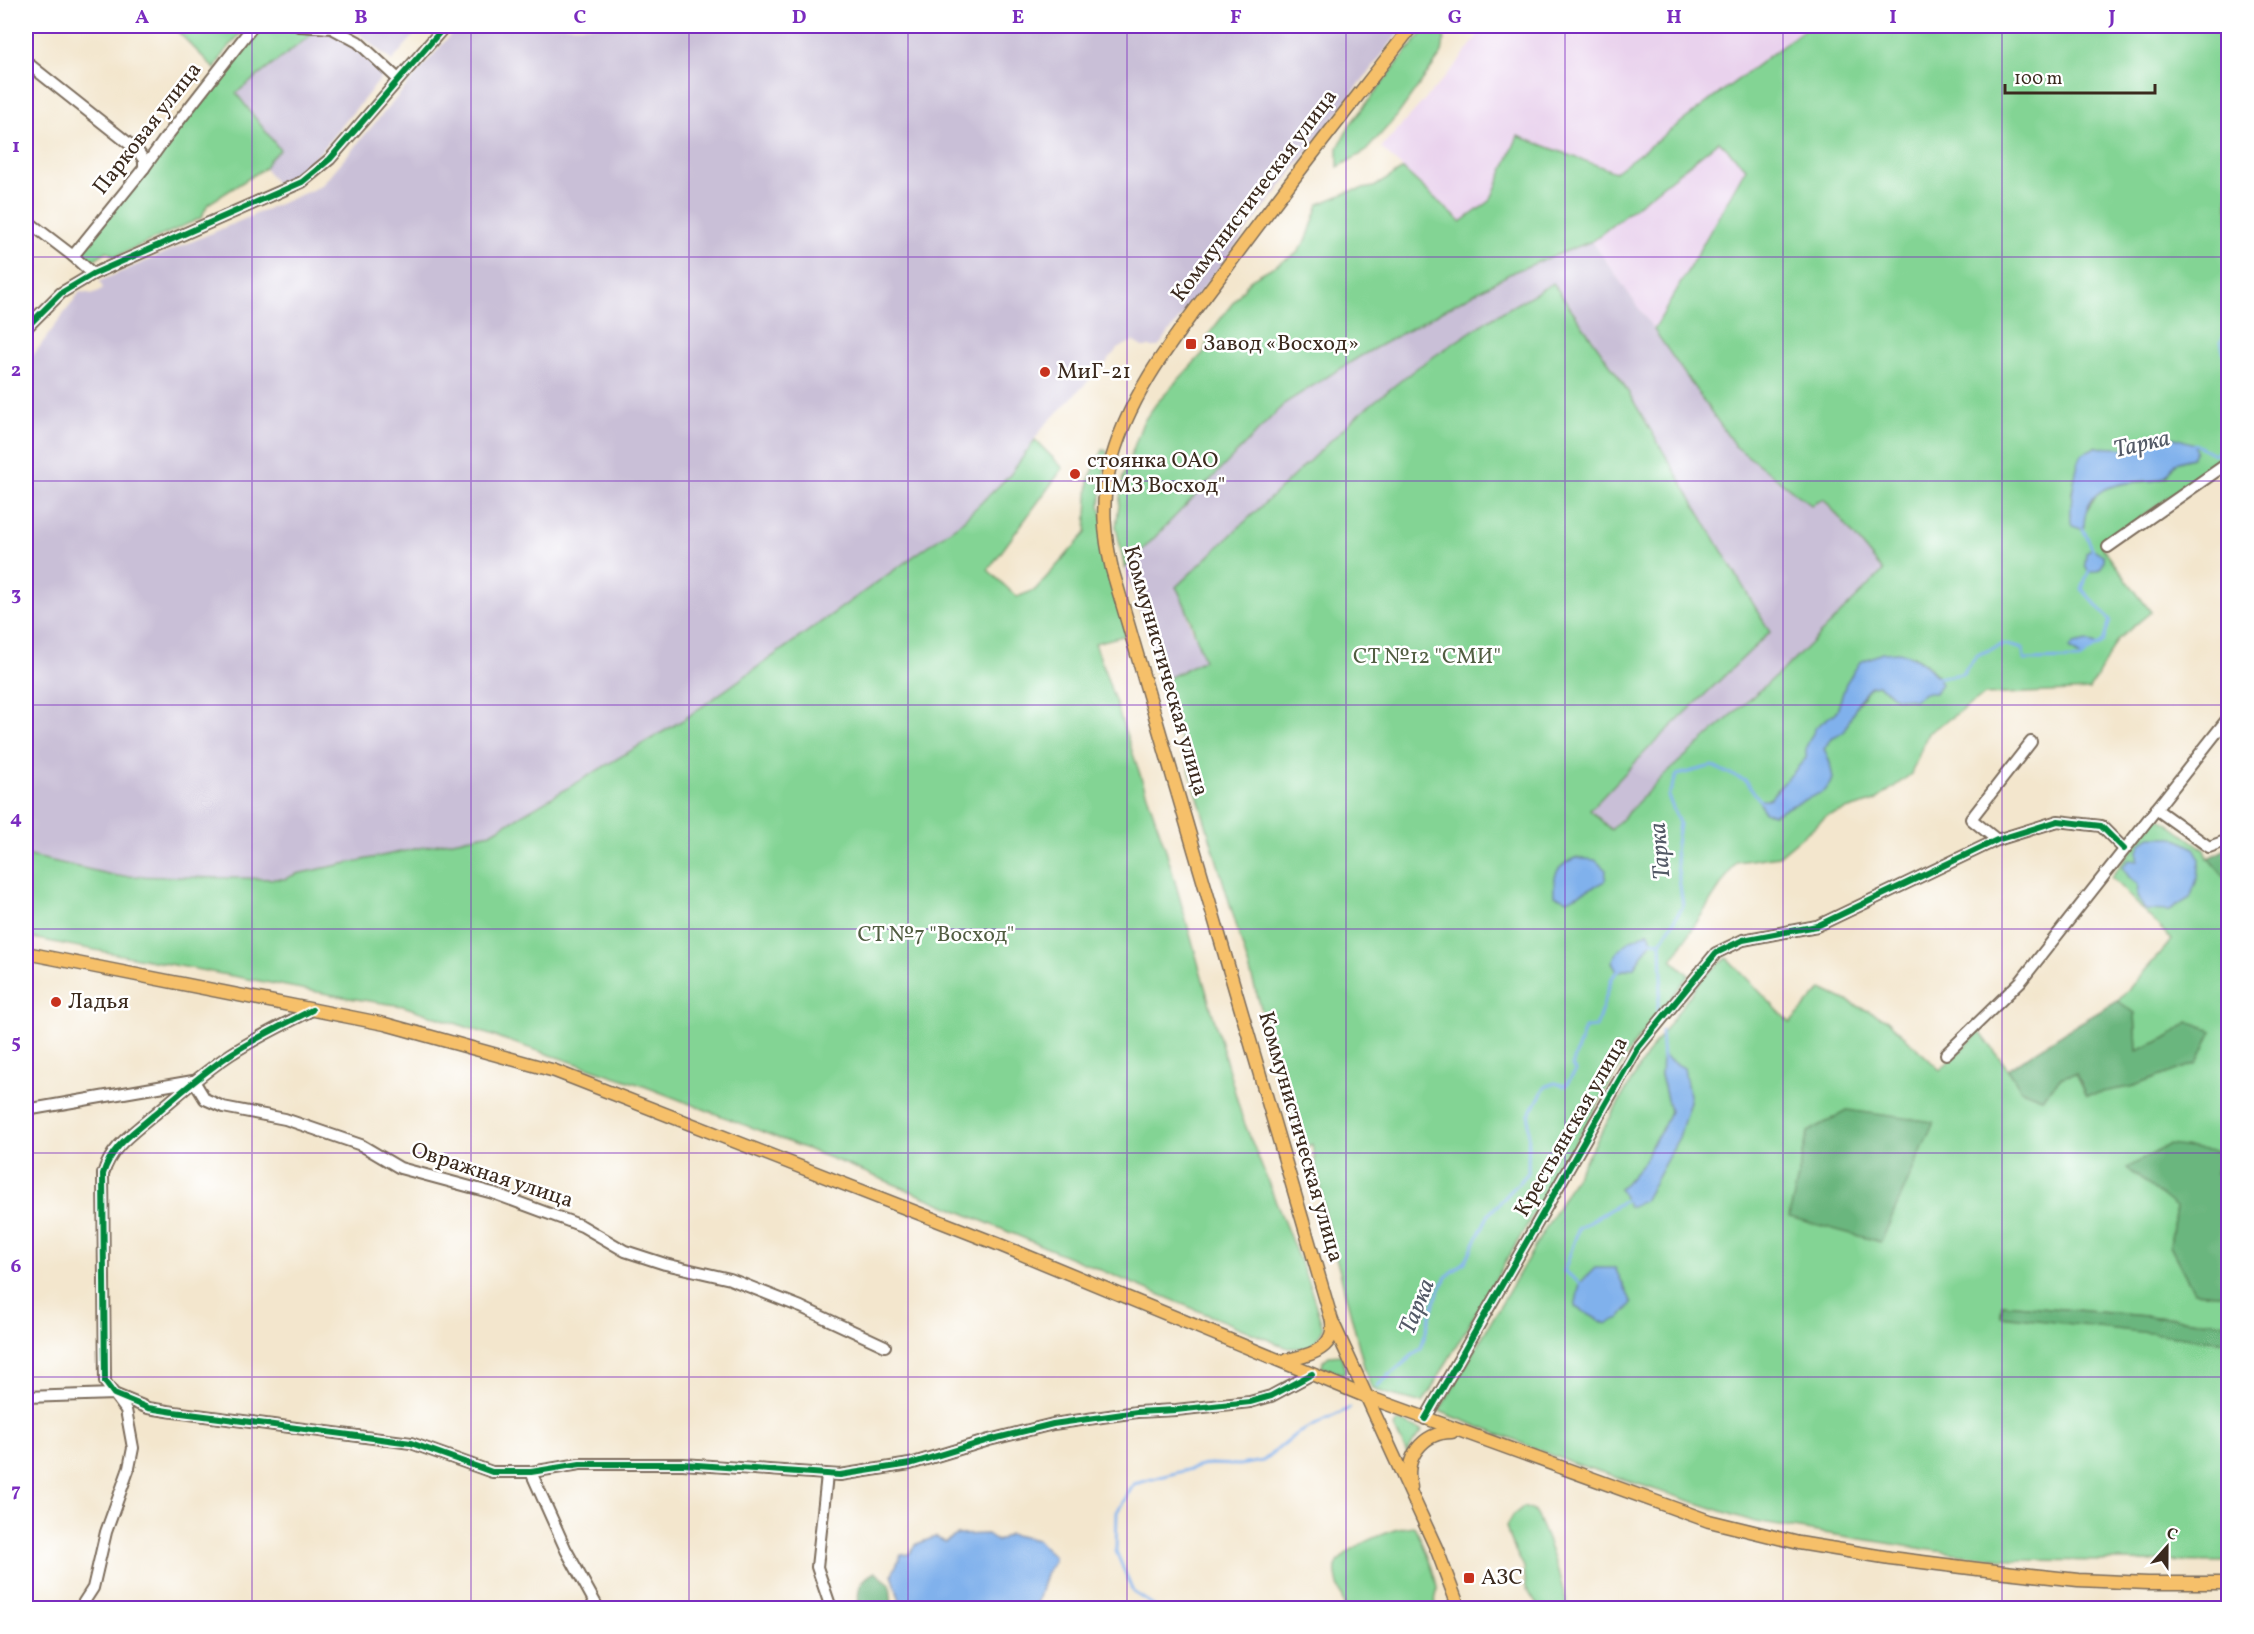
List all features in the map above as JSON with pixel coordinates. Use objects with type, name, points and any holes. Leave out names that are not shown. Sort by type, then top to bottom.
[{"type":"main road","name":"Коммунистическая улица","points":[[1412,26],[1267,212],[1152,370],[1126,421],[1115,450],[1106,487],[1104,510],[1107,550],[1115,580],[1332,1321],[1418,1509]]},
{"type":"main road","points":[[26,953],[385,1024],[555,1071],[1000,1245],[1365,1396],[1709,1521],[1799,1543],[1890,1558],[2078,1580],[2229,1583]]},
{"type":"main road","points":[[1280,1361],[1303,1358],[1327,1344],[1333,1329],[1332,1321]]},
{"type":"main road","points":[[1459,1432],[1439,1432],[1423,1441],[1416,1450],[1408,1477],[1418,1509],[1460,1608]]},
{"type":"street","name":"Парковая улица","points":[[73,256],[253,26]]},
{"type":"street","points":[[299,26],[333,28],[358,42],[398,79]]},
{"type":"street","points":[[26,328],[61,293],[93,274],[302,182],[330,159],[445,26]]},
{"type":"street","points":[[26,62],[137,150],[144,160],[144,168]]},
{"type":"street","points":[[137,150],[150,148],[164,140]]},
{"type":"street","points":[[26,220],[93,274]]},
{"type":"street","points":[[2108,547],[2229,463]]},
{"type":"street","points":[[1946,1054],[2021,981],[2229,718]]},
{"type":"street","points":[[1997,840],[1971,819],[2031,742]]},
{"type":"street","points":[[2156,809],[2209,847],[2229,840]]},
{"type":"street","name":"Крестьянская улица","points":[[1425,1419],[1637,1049],[1716,953],[1743,940],[1817,926],[1997,840],[2058,821],[2101,826],[2124,849]]},
{"type":"street","points":[[80,1608],[93,1588],[106,1532],[129,1468],[133,1448],[126,1410],[105,1382],[103,1174],[107,1161],[115,1148],[194,1081],[232,1053],[312,1010]]},
{"type":"street","points":[[26,1110],[194,1081]]},
{"type":"street","name":"Овражная улица","points":[[194,1081],[205,1099],[223,1107],[285,1119],[361,1145],[400,1168],[493,1193],[582,1226],[625,1251],[665,1264],[740,1282],[885,1346]]},
{"type":"street","points":[[26,1396],[114,1394],[148,1408],[411,1443],[492,1472],[531,1472],[580,1464],[683,1464],[840,1475],[910,1464],[989,1440],[1053,1424],[1137,1412],[1250,1401],[1271,1396],[1312,1374]]},
{"type":"street","points":[[531,1472],[566,1550],[598,1608]]},
{"type":"street","points":[[826,1474],[817,1567],[831,1608]]},
{"type":"shaded area","points":[[350,26],[422,26],[392,61]]},
{"type":"shaded area","points":[[458,26],[1404,26],[1158,347],[1142,347],[1133,341],[1117,349],[1043,427],[1010,475],[959,524],[683,720],[491,833],[297,874],[286,879],[117,876],[26,855],[26,365],[80,292],[94,294],[103,289],[100,281],[321,186]]},
{"type":"shaded area","points":[[1485,26],[1809,26],[1615,173],[1518,136],[1490,201],[1461,222],[1381,148],[1456,65]]},
{"type":"shaded area","points":[[315,32],[334,34],[355,48],[384,75],[309,165],[294,177],[276,184],[265,168],[269,160],[280,150],[236,93]]},
{"type":"shaded area","points":[[1719,141],[1746,168],[1654,330],[1592,241]]},
{"type":"shaded area","points":[[1592,241],[1735,446],[1823,499],[1883,571],[1793,661],[1664,775],[1611,830],[1590,810],[1648,749],[1687,495],[1621,380],[1552,283],[1490,319],[1418,367],[1361,412],[1176,587],[1184,602],[1204,660],[1163,681],[1125,568],[1285,403],[1359,357],[1513,272]]},
{"type":"green space","points":[[172,26],[247,26],[223,54],[215,69]]},
{"type":"green space","points":[[1429,26],[1446,26],[1442,53],[1397,116],[1365,152],[1338,167],[1338,148],[1350,125]]},
{"type":"green space","name":"СТ №12 \"СМИ\"","points":[[1809,26],[2228,26],[2228,455],[2101,546],[2151,612],[2117,640],[2090,690],[1985,695],[1928,733],[1911,774],[1875,801],[1827,816],[1779,856],[1736,862],[1672,960],[1689,975],[1631,1048],[1423,1403],[1384,1393],[1371,1387],[1365,1370],[1326,1218],[1312,1144],[1303,1148],[1163,681],[1204,660],[1188,613],[1176,587],[1361,412],[1418,367],[1490,319],[1553,283],[1621,380],[1770,632],[1648,749],[1590,810],[1611,830],[1664,775],[1793,661],[1883,571],[1824,499],[1811,505],[1735,446],[1654,330],[1746,168],[1719,141],[1592,241],[1513,272],[1359,357],[1285,403],[1125,568],[1116,527],[1123,477],[1143,422],[1156,404],[1205,351],[1209,334],[1251,279],[1296,254],[1307,239],[1319,204],[1351,191],[1374,187],[1403,169],[1461,222],[1490,201],[1518,136],[1615,172]],"holes":[[[2154,436],[2183,441],[2192,458],[2175,463],[2166,477],[2157,480],[2109,485],[2097,494],[2084,514],[2071,496],[2079,462],[2094,447],[2138,450]],[[1913,656],[1926,664],[1938,676],[1895,697],[1878,685],[1871,686],[1824,749],[1830,763],[1825,790],[1773,814],[1759,801],[1770,798],[1807,758],[1806,747],[1837,711],[1839,705]]]},
{"type":"green space","points":[[258,29],[315,32],[236,93],[280,150],[269,160],[265,168],[208,204],[201,218],[115,257],[107,251],[95,259],[87,259],[77,252]]},
{"type":"green space","name":"СТ №7 \"Восход\"","points":[[1035,440],[1063,468],[988,570],[1017,597],[1035,590],[1086,533],[1089,479],[1103,450],[1107,451],[1100,505],[1127,635],[1095,643],[1166,850],[1242,1117],[1310,1287],[1323,1329],[1311,1348],[1288,1348],[843,1163],[641,1085],[403,1006],[349,998],[26,937],[26,855],[117,876],[285,879],[296,874],[491,833],[683,720],[959,524],[1010,475]]},
{"type":"green space","points":[[2158,816],[2205,850],[2208,858],[2228,881],[2228,1174],[2215,1173],[2223,1153],[2176,1207],[2170,1246],[2194,1292],[2228,1295],[2228,1323],[2002,1304],[2001,1315],[2228,1342],[2228,1562],[2013,1560],[1937,1551],[1755,1522],[1567,1461],[1439,1411],[1647,1054],[1704,976],[1727,958],[1790,1023],[1822,989],[1887,1020],[1940,1070],[1980,1032],[2021,1090],[2042,1098],[2062,1077],[2076,1073],[2087,1095],[2134,1086],[2212,1031],[2188,1022],[2169,1037],[2137,1051],[2135,1014],[2118,1001],[2172,940],[2111,877]],"holes":[[[1661,1075],[1690,1101],[1679,1137],[1644,1201],[1619,1188],[1645,1161],[1649,1148],[1662,1130],[1670,1111]]]},
{"type":"green space","points":[[2228,848],[2228,881],[2208,858]]},
{"type":"green space","points":[[2118,1001],[2135,1013],[2137,1051],[2169,1037],[2188,1022],[2212,1031],[2197,1063],[2134,1086],[2087,1095],[2076,1073],[2062,1077],[2042,1098],[2021,1090],[2008,1069]]},
{"type":"green space","points":[[1847,1110],[1934,1122],[1881,1242],[1789,1217],[1808,1132]]},
{"type":"green space","points":[[2168,1145],[2223,1152],[2215,1173],[2228,1174],[2228,1295],[2194,1292],[2170,1246],[2176,1207],[2127,1168]]},
{"type":"green space","points":[[2002,1304],[2228,1323],[2228,1342],[2001,1316]]},
{"type":"green space","points":[[1341,1355],[1344,1373],[1322,1367],[1323,1361],[1329,1356]]},
{"type":"green space","points":[[1399,1421],[1423,1431],[1407,1454],[1394,1427]]},
{"type":"green space","points":[[1523,1507],[1534,1511],[1540,1522],[1554,1559],[1568,1608],[1539,1608],[1526,1588],[1524,1568],[1510,1540],[1506,1526],[1512,1516]]},
{"type":"green space","points":[[1414,1526],[1434,1576],[1437,1608],[1345,1608],[1336,1576],[1336,1567],[1340,1560],[1348,1552],[1370,1539]]},
{"type":"green space","points":[[875,1572],[890,1584],[892,1608],[859,1608],[860,1587],[865,1579]]},
{"type":"water","points":[[2154,436],[2175,438],[2195,444],[2196,451],[2192,458],[2175,463],[2167,475],[2161,479],[2121,484],[2101,491],[2088,505],[2084,530],[2072,526],[2073,488],[2077,467],[2083,453],[2101,447],[2138,450]]},
{"type":"water","points":[[2092,548],[2104,556],[2104,560],[2101,568],[2089,572],[2085,565],[2086,553]]},
{"type":"water","points":[[2087,641],[2098,646],[2082,657],[2069,649],[2074,644]]},
{"type":"water","points":[[1899,652],[1929,667],[1941,684],[1935,693],[1924,693],[1914,700],[1895,697],[1878,685],[1871,686],[1859,700],[1844,732],[1831,738],[1824,749],[1833,779],[1825,791],[1773,814],[1764,812],[1759,801],[1770,798],[1806,758],[1806,747],[1816,727],[1837,711],[1846,683],[1860,662],[1882,653]]},
{"type":"water","points":[[2151,837],[2173,837],[2194,848],[2200,859],[2198,877],[2190,898],[2169,911],[2145,910],[2137,897],[2138,885],[2122,867],[2129,860],[2138,861],[2138,851],[2142,842]]},
{"type":"water","points":[[1575,858],[1595,860],[1606,870],[1605,881],[1568,900],[1554,895],[1554,881],[1560,868]]},
{"type":"water","points":[[1649,932],[1652,941],[1634,967],[1617,972],[1612,962],[1618,951],[1631,940]]},
{"type":"water","points":[[1662,1056],[1684,1068],[1690,1101],[1679,1137],[1644,1201],[1629,1207],[1619,1188],[1645,1161],[1649,1148],[1662,1130],[1670,1111],[1661,1075]]},
{"type":"water","points":[[1595,1268],[1615,1268],[1632,1303],[1620,1318],[1606,1324],[1575,1307],[1580,1283]]},
{"type":"water","points":[[987,1534],[997,1541],[1009,1534],[1037,1540],[1054,1556],[1036,1608],[902,1608],[892,1574],[901,1555],[909,1554],[917,1544],[935,1537],[945,1542],[957,1535]]},
{"type":"waterway","name":"Тарка","points":[[2228,331],[2221,341],[2228,374]]},
{"type":"waterway","name":"Тарка","points":[[2228,386],[2225,408],[2228,413]]},
{"type":"waterway","name":"Тарка","points":[[2193,445],[2214,454],[2228,440]]},
{"type":"waterway","name":"Тарка","points":[[2083,529],[2093,550]]},
{"type":"waterway","name":"Тарка","points":[[1936,678],[1962,674],[1977,655],[2004,644],[2023,649],[2024,660],[2079,659],[2082,657],[2103,642],[2110,620],[2082,589],[2089,571]]},
{"type":"waterway","name":"Тарка","points":[[1651,941],[1661,942],[1683,906],[1675,851],[1679,823],[1668,796],[1677,775],[1712,766],[1746,781],[1761,802]]},
{"type":"waterway","points":[[1657,1012],[1662,976],[1661,943]]},
{"type":"waterway","name":"Тарка","points":[[1377,1386],[1421,1348],[1435,1300],[1446,1277],[1465,1262],[1489,1214],[1528,1173],[1529,1115],[1546,1086],[1555,1083],[1565,1086],[1576,1071],[1572,1066],[1585,1028],[1596,1027],[1612,978],[1619,970]]},
{"type":"waterway","points":[[1661,1031],[1663,1059]]},
{"type":"waterway","points":[[1580,1283],[1564,1271],[1579,1228],[1629,1198]]},
{"type":"waterway","name":"Тарка","points":[[1158,1608],[1133,1592],[1116,1551],[1117,1512],[1134,1484],[1209,1464],[1239,1465],[1263,1461],[1296,1434],[1350,1408]]},
{"type":"cycle path","points":[[26,328],[61,293],[93,274],[302,182],[330,159],[445,26]]},
{"type":"cycle path","points":[[1425,1419],[1637,1049],[1716,953],[1743,940],[1817,926],[1997,840],[2058,821],[2101,826],[2124,849]]},
{"type":"cycle path","points":[[312,1010],[251,1042],[210,1069],[128,1137],[106,1165],[103,1174],[105,1382],[114,1394],[148,1408],[411,1443],[492,1472],[531,1472],[580,1464],[683,1464],[840,1475],[910,1464],[989,1440],[1053,1424],[1137,1412],[1250,1402],[1271,1396],[1312,1374]]},
{"type":"place","name":"Завод «Восход»","points":[[1191,344]]},
{"type":"place","name":"МиГ-21","points":[[1045,372]]},
{"type":"place","name":"стоянка ОАО \"ПМЗ Восход\"","points":[[1075,474]]},
{"type":"place","name":"Ладья","points":[[56,1002]]},
{"type":"place","name":"АЗС","points":[[1469,1578]]}]
